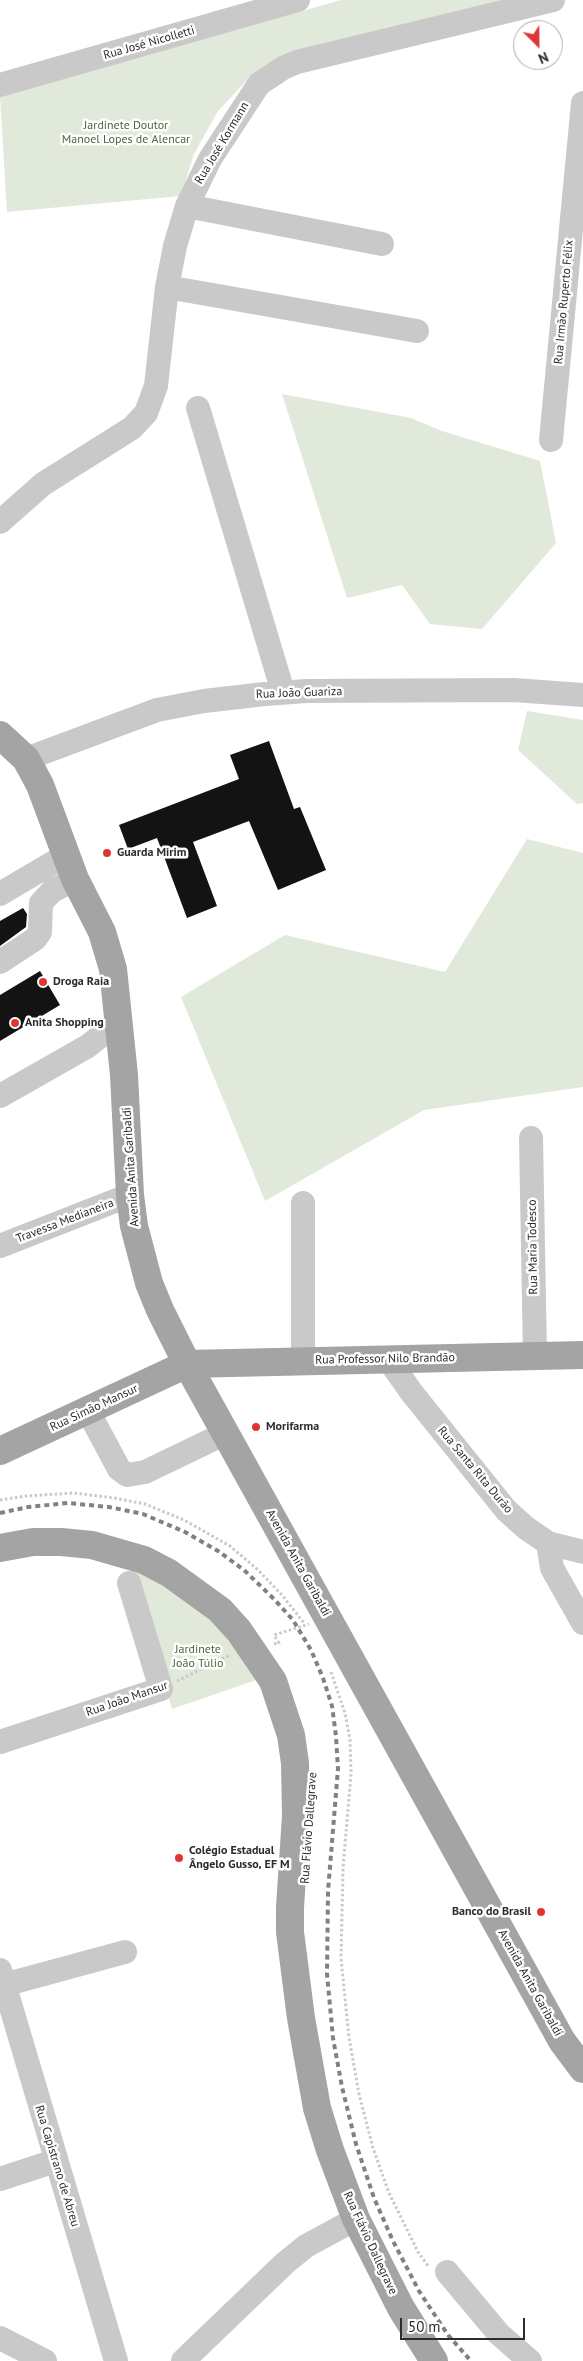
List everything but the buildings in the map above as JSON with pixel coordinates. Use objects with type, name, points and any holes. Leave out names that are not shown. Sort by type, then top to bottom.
[{"type":"main road","name":"Avenida Anita Garibaldi","points":[[10,749],[40,785],[71,867],[102,932],[113,969],[124,1075],[130,1195],[140,1255],[149,1284],[187,1364],[562,2041],[583,2069]]},
{"type":"main road","name":"Rua Professor Nilo Brandão","points":[[187,1364],[583,1355]]},
{"type":"main road","name":"Rua Simão Mansur","points":[[0,1451],[187,1364]]},
{"type":"main road","name":"Rua Flávio Dallegrave","points":[[0,1533],[37,1528],[67,1527],[95,1530],[131,1539],[162,1551],[195,1569],[224,1592],[247,1615],[270,1645],[285,1671],[297,1699],[306,1726],[313,1759],[313,1805],[296,1970]]},
{"type":"main road","name":"Rua Flávio Dallegrave","points":[[0,1548],[33,1542],[92,1545],[144,1560],[169,1572],[220,1610],[249,1645],[272,1681],[283,1707],[291,1734],[295,1763],[296,1816],[290,1932],[301,2018],[317,2108],[330,2150],[356,2219],[401,2308],[434,2361]]},
{"type":"street","name":"Rua José Nicolletti","points":[[0,85],[298,0]]},
{"type":"street","name":"Rua José Kormann","points":[[0,522],[43,484],[132,428],[146,413],[156,386],[167,287],[175,246],[187,206],[210,159],[250,95],[269,76],[283,68],[554,0]]},
{"type":"street","name":"Rua Irmão Ruperto Félix","points":[[551,440],[583,103]]},
{"type":"street","points":[[187,206],[382,244]]},
{"type":"street","points":[[167,287],[417,331]]},
{"type":"street","points":[[198,408],[283,692]]},
{"type":"street","name":"Rua João Guariza","points":[[10,749],[157,710],[204,701],[283,692],[514,690],[583,695]]},
{"type":"street","points":[[0,894],[71,867]]},
{"type":"street","points":[[0,962],[36,940],[40,932],[41,903],[71,867]]},
{"type":"street","points":[[0,1096],[88,1046],[118,1022]]},
{"type":"street","name":"Rua Maria Todesco","points":[[531,1138],[535,1356]]},
{"type":"street","name":"Travessa Medianeira","points":[[0,1246],[130,1195]]},
{"type":"street","points":[[303,1203],[303,1361]]},
{"type":"street","name":"Rua Santa Rita Durão","points":[[388,1359],[412,1393],[492,1494],[526,1528],[548,1543],[583,1552]]},
{"type":"street","points":[[88,1411],[119,1469],[127,1475],[145,1472],[226,1432]]},
{"type":"street","points":[[548,1543],[552,1568],[583,1623]]},
{"type":"street","points":[[129,1583],[161,1689]]},
{"type":"street","name":"Rua João Mansur","points":[[0,1742],[161,1689]]},
{"type":"street","points":[[1,1980],[125,1952]]},
{"type":"street","name":"Rua Capistrano de Abreu","points":[[1,1980],[116,2361]]},
{"type":"street","points":[[0,2179],[55,2161]]},
{"type":"street","points":[[183,2361],[285,2263],[314,2242],[356,2219]]},
{"type":"street","points":[[447,2272],[499,2334],[530,2361]]},
{"type":"street","points":[[0,2338],[45,2361]]},
{"type":"path","points":[[278,1642],[274,1635],[328,1618]]},
{"type":"path","name":"Rua João Mansur","points":[[161,1689],[249,1645]]},
{"type":"green space","name":"Jardinete Doutor Manoel Lopes de Alencar","points":[[341,0],[513,0],[249,78],[218,111],[194,154],[181,196],[7,212],[0,97]]},
{"type":"green space","points":[[282,394],[411,418],[442,431],[540,461],[556,543],[482,629],[430,624],[402,585],[347,598]]},
{"type":"green space","points":[[527,711],[583,720],[583,803],[577,804],[518,750]]},
{"type":"green space","points":[[527,839],[583,853],[583,1087],[424,1110],[265,1201],[181,997],[285,935],[445,972]]},
{"type":"green space","name":"Jardinete João Túlio","points":[[129,1563],[205,1609],[262,1678],[172,1709]]},
{"type":"railway","points":[[0,1513],[28,1507],[68,1503],[109,1507],[143,1514],[185,1532],[218,1551],[244,1570],[293,1620],[311,1650],[332,1706],[336,1736],[338,1769],[328,1891],[327,1974],[333,2038],[342,2087],[356,2144],[374,2198],[393,2241],[419,2291],[448,2335],[471,2361]]},
{"type":"place","name":"Guarda Mirim","points":[[107,853]]},
{"type":"place","name":"Droga Raia","points":[[43,982]]},
{"type":"place","name":"Anita Shopping","points":[[15,1023]]},
{"type":"place","name":"Morifarma","points":[[256,1427]]},
{"type":"place","name":"Colégio Estadual Ângelo Gusso, EF M","points":[[179,1858]]},
{"type":"place","name":"Banco do Brasil","points":[[541,1912]]}]
